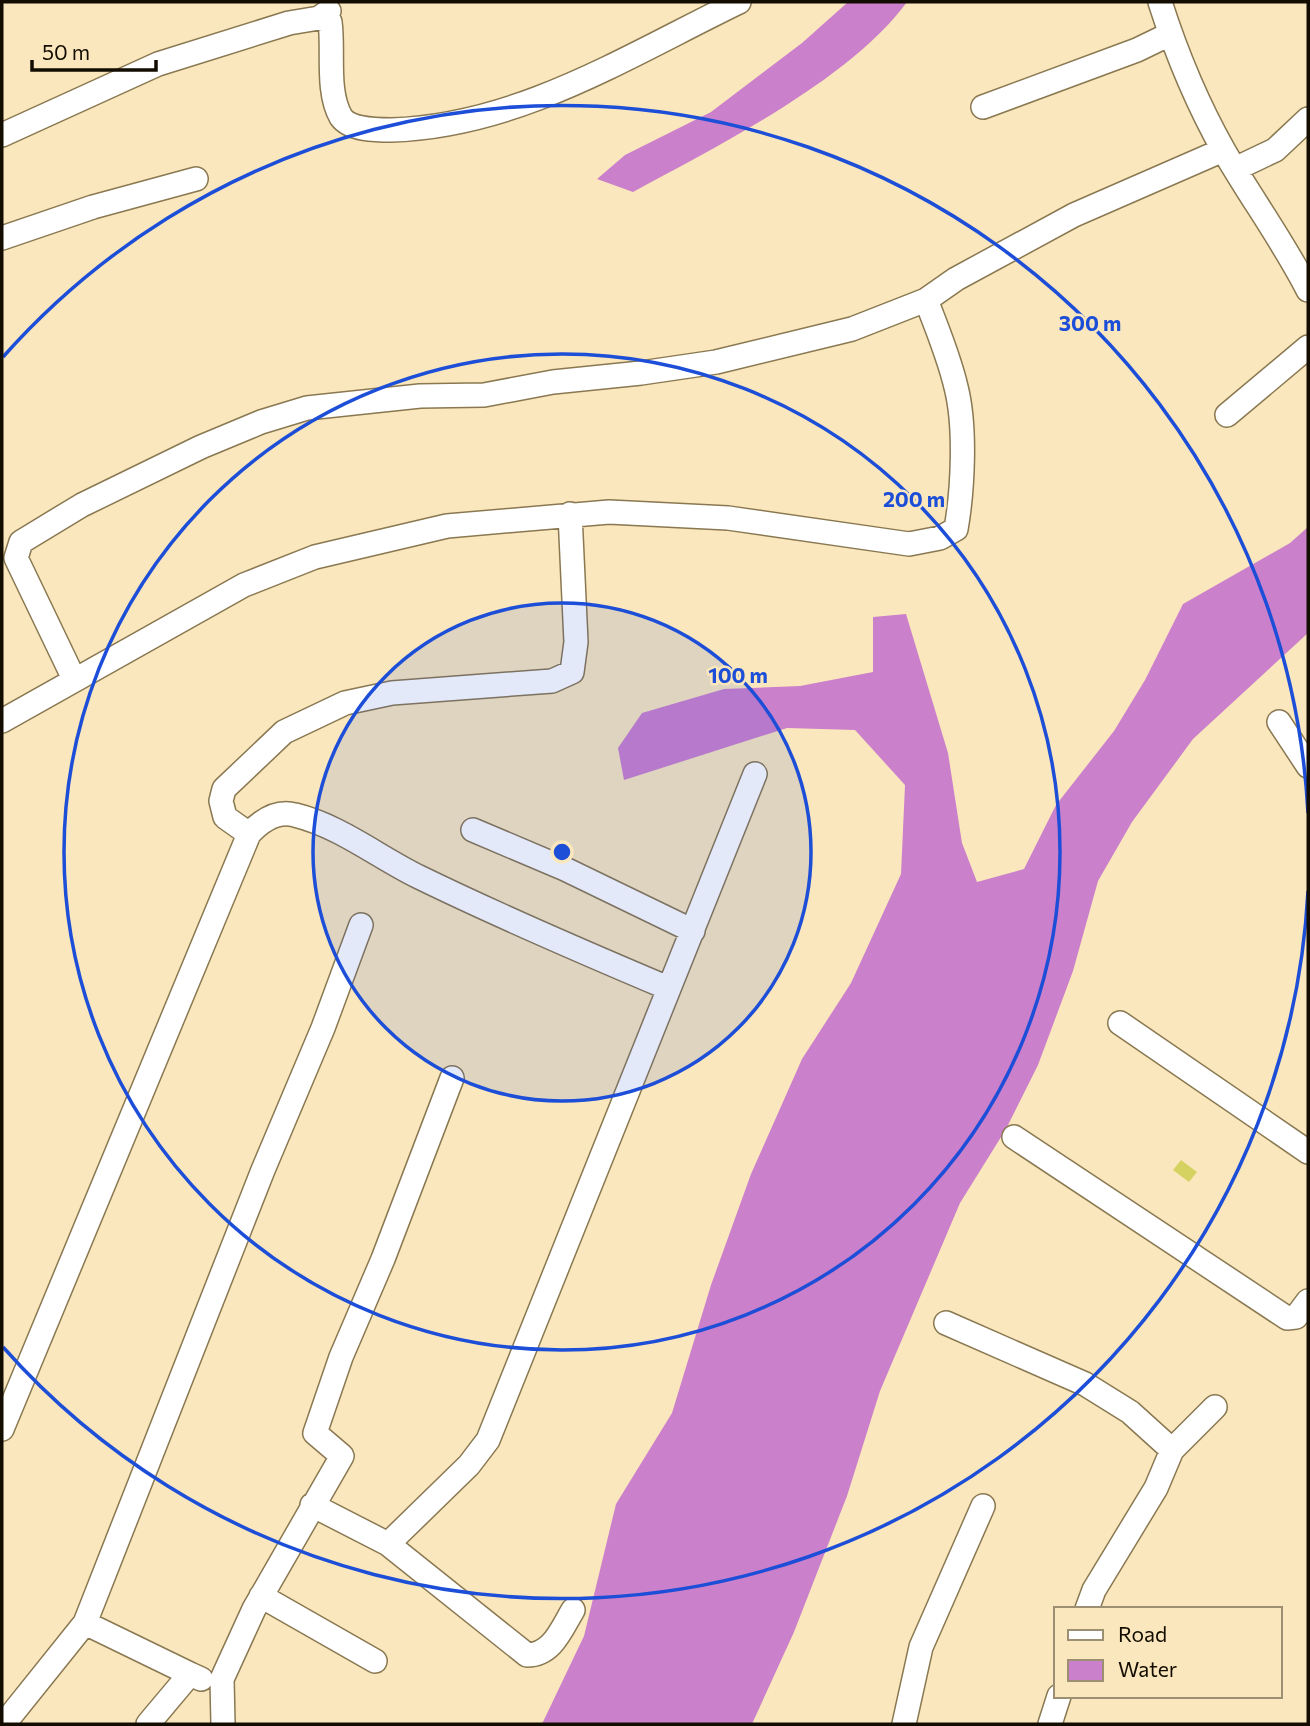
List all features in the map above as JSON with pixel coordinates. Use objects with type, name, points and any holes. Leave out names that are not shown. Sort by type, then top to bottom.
[{"type":"street","points":[[2,135],[158,64],[289,23],[324,15],[330,22],[333,75],[341,116],[348,123],[362,128],[415,129],[480,119],[589,78],[739,2]]},
{"type":"street","points":[[1160,2],[1170,34],[1223,150],[1286,246],[1308,290]]},
{"type":"street","points":[[983,107],[1137,50],[1170,34]]},
{"type":"street","points":[[1236,169],[1275,150],[1308,119]]},
{"type":"street","points":[[74,679],[16,558],[21,542],[82,505],[201,447],[261,422],[307,408],[420,396],[484,395],[553,382],[716,362],[852,329],[926,300],[956,279],[1074,215],[1223,150]]},
{"type":"street","points":[[2,238],[93,206],[196,179]]},
{"type":"street","points":[[2,721],[244,585],[315,557],[447,526],[570,514],[728,518],[909,544],[940,538],[956,529],[960,494],[957,390],[926,300]]},
{"type":"street","points":[[1227,415],[1308,347]]},
{"type":"street","points":[[249,834],[225,817],[221,801],[224,789],[284,733],[345,704],[392,693],[552,681],[572,672],[576,642],[570,514]]},
{"type":"street","points":[[1279,722],[1308,766]]},
{"type":"street","points":[[388,1544],[470,1465],[488,1440],[755,774]]},
{"type":"street","points":[[2,1429],[249,834],[260,822],[275,815],[293,814],[328,827],[419,877],[668,988]]},
{"type":"street","points":[[473,830],[565,869],[693,931]]},
{"type":"street","points":[[4,1724],[85,1623],[208,1317],[263,1170],[323,1028],[360,925]]},
{"type":"street","points":[[1120,1023],[1308,1152]]},
{"type":"street","points":[[223,1724],[222,1679],[261,1596],[342,1456],[315,1433],[341,1357],[383,1259],[452,1078]]},
{"type":"street","points":[[1014,1137],[1287,1318],[1296,1317],[1308,1301]]},
{"type":"street","points":[[946,1323],[1085,1384],[1130,1412],[1172,1451]]},
{"type":"street","points":[[1088,1607],[1094,1590],[1156,1488],[1172,1451],[1215,1407]]},
{"type":"street","points":[[312,1505],[388,1544],[527,1655],[540,1655],[551,1646],[573,1610]]},
{"type":"street","points":[[904,1724],[921,1647],[983,1506]]},
{"type":"street","points":[[261,1596],[375,1661]]},
{"type":"street","points":[[85,1623],[209,1682],[222,1679]]},
{"type":"street","points":[[148,1724],[190,1674]]},
{"type":"street","points":[[1049,1724],[1058,1698]]},
{"type":"water","points":[[848,2],[907,2],[883,30],[853,58],[781,109],[704,154],[633,192],[597,179],[625,155],[711,112],[802,43]]},
{"type":"water","points":[[1308,527],[1308,633],[1193,739],[1132,822],[1098,881],[1073,971],[1038,1065],[1006,1129],[960,1203],[880,1391],[847,1496],[794,1632],[752,1724],[542,1724],[584,1636],[616,1504],[672,1413],[711,1285],[751,1174],[802,1059],[851,983],[901,874],[905,785],[855,730],[787,728],[624,780],[618,748],[642,713],[724,689],[800,686],[873,672],[873,617],[906,614],[948,753],[962,843],[977,882],[1024,869],[1056,805],[1114,731],[1145,680],[1183,604],[1290,543]]},
{"type":"building","points":[[1181,1160],[1197,1172],[1189,1182],[1173,1170]]}]
